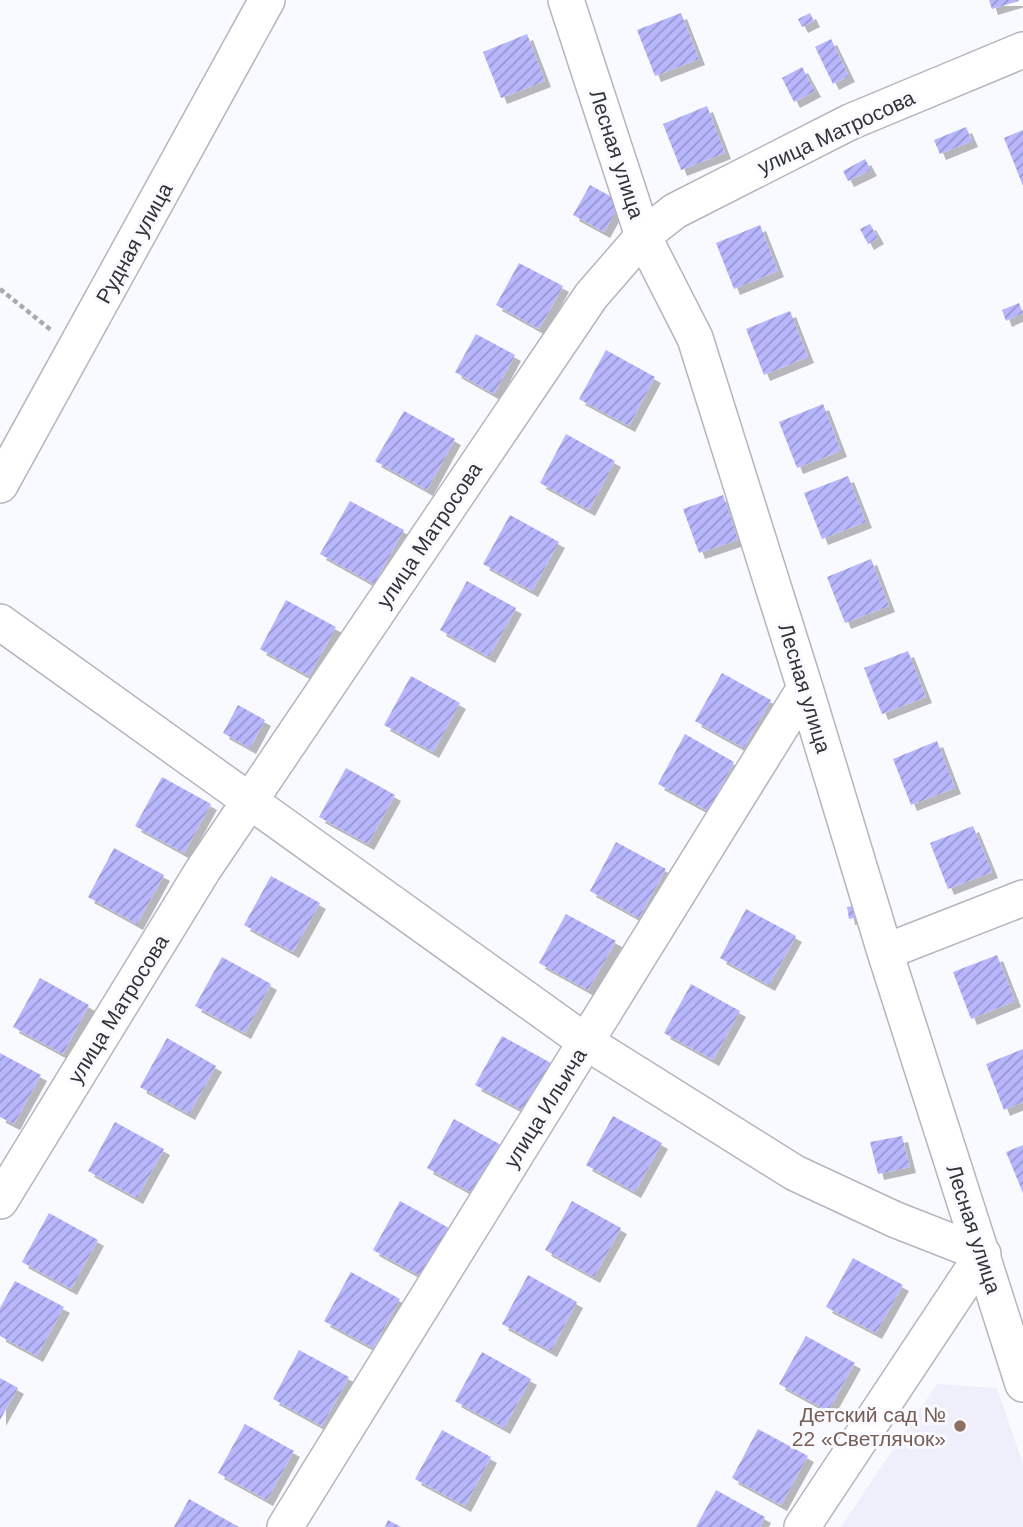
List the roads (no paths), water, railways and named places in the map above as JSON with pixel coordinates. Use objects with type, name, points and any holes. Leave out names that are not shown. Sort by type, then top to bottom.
[{"type":"street","name":"Рудная улица","points":[[0,485],[267,0]]},
{"type":"street","name":"Лесная улица","points":[[566,0],[643,236],[695,338],[885,952],[1023,1384]]},
{"type":"street","name":"улица Матросова","points":[[0,1201],[203,870],[591,296],[643,236],[674,211],[850,122],[1023,50]]},
{"type":"street","points":[[0,622],[586,1042],[795,1173],[896,1220],[983,1254],[802,1527]]},
{"type":"street","name":"улица Ильича","points":[[285,1527],[805,688]]},
{"type":"street","points":[[885,952],[1023,898]]},
{"type":"place","name":"Детский сад № 22 «Светлячок»","points":[[960,1426]]}]
